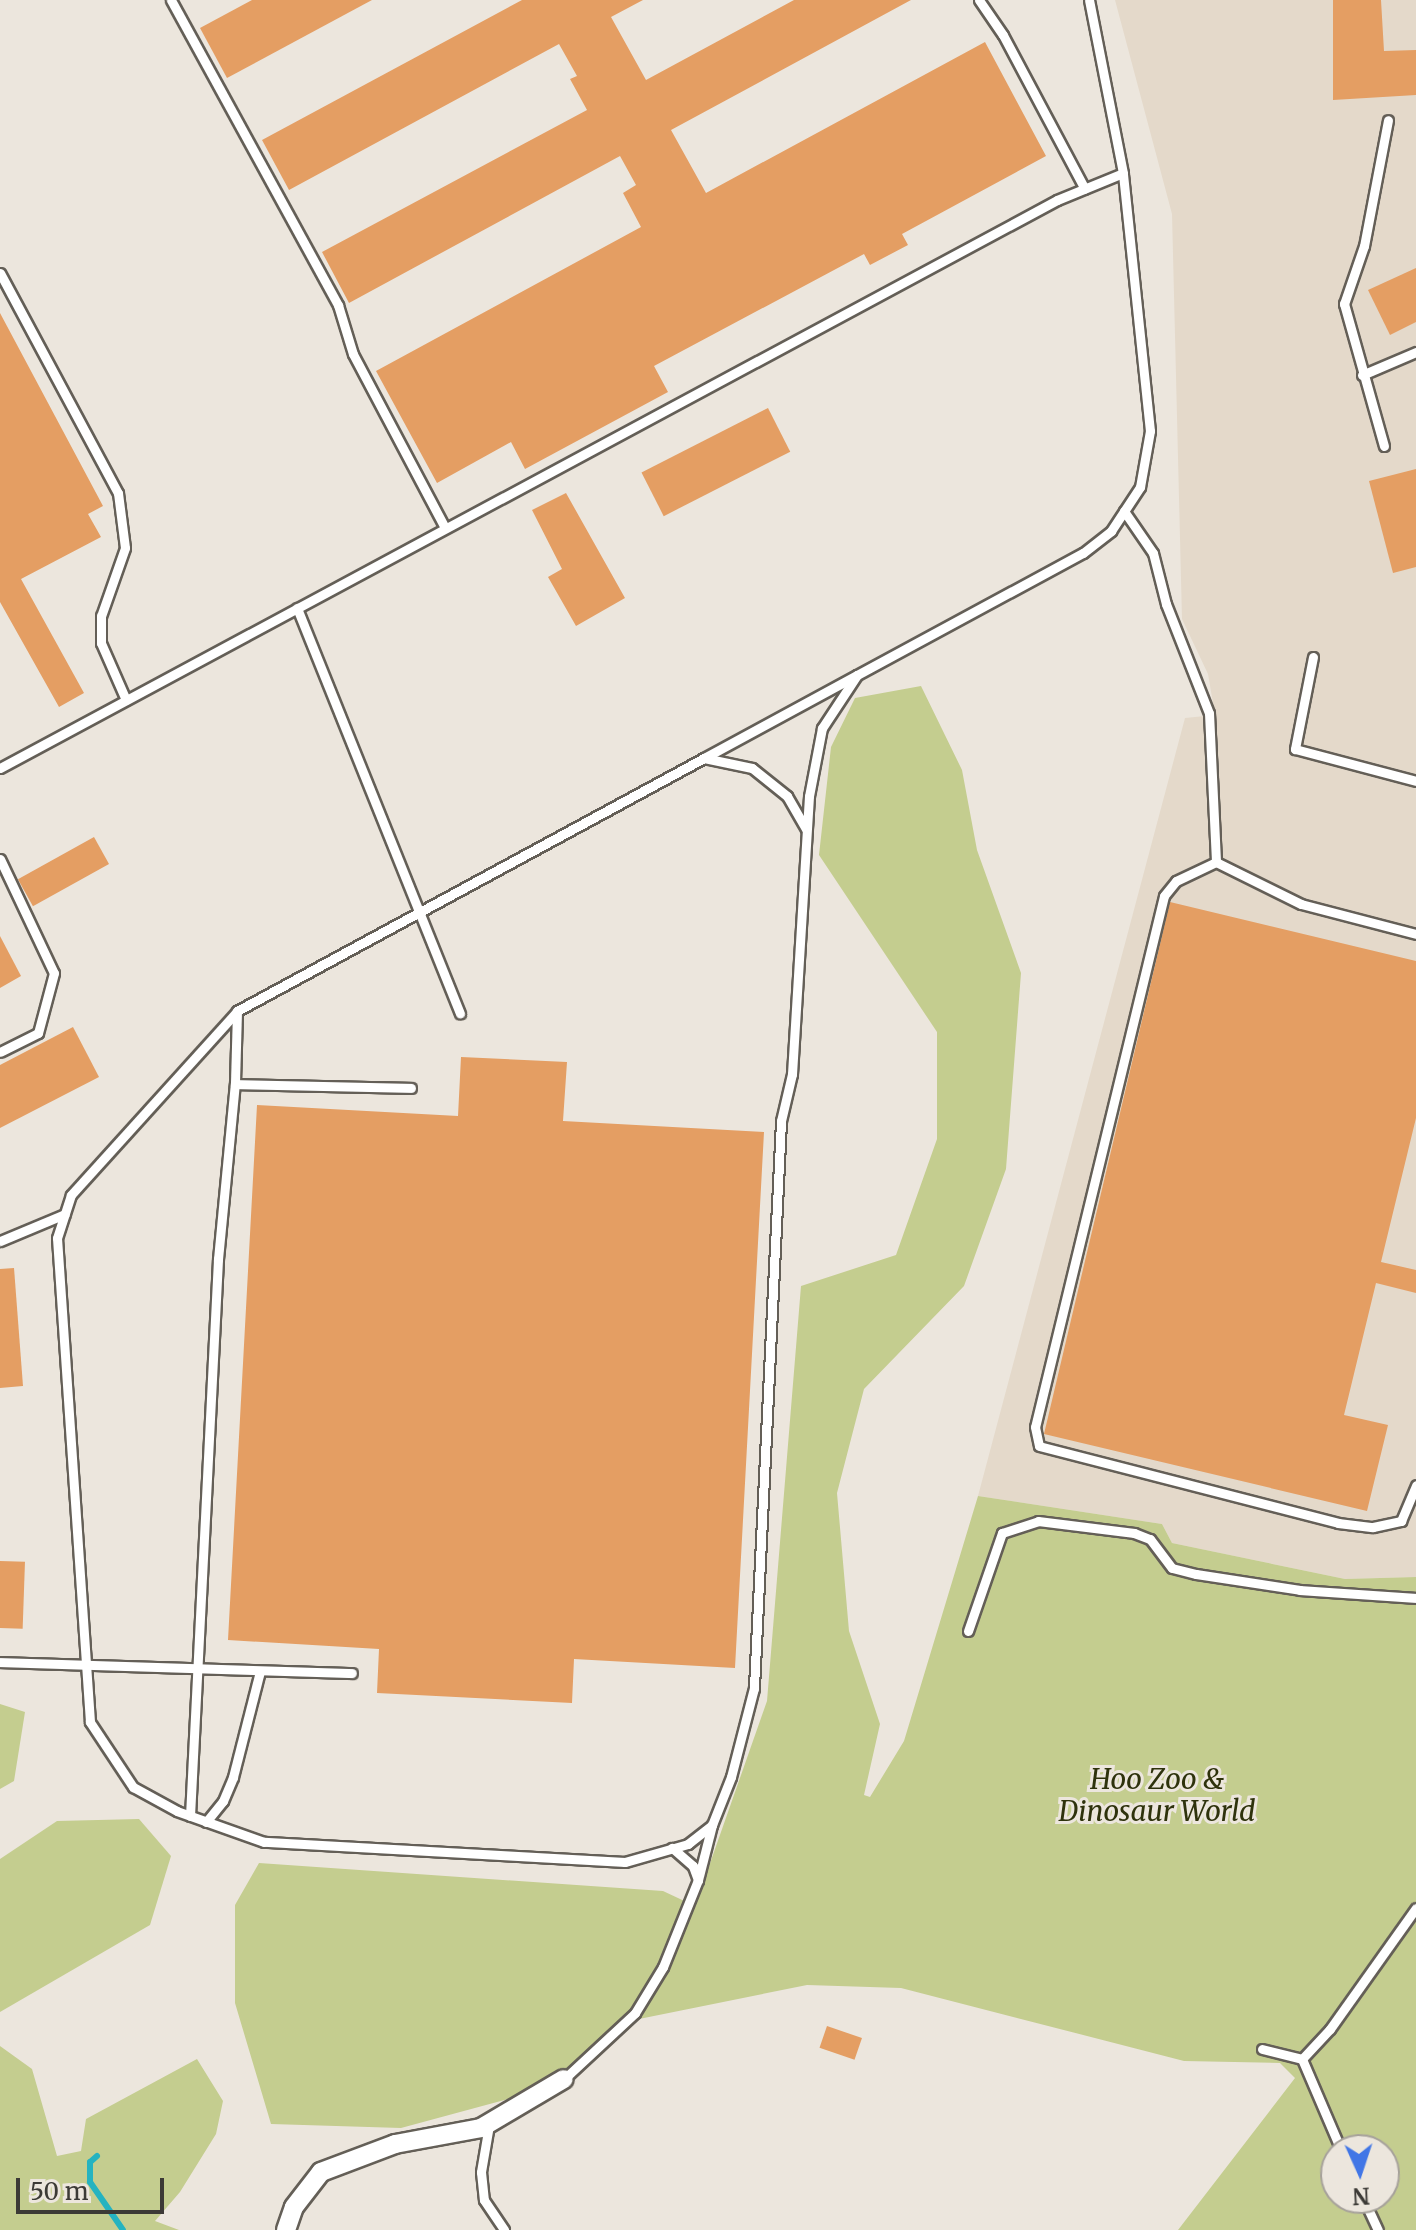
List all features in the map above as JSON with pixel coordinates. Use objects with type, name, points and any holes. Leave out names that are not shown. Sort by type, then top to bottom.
[{"type":"street","points":[[286,2230],[294,2207],[321,2172],[395,2144],[489,2124],[564,2079]]},
{"type":"lane","points":[[171,0],[338,305],[353,354],[445,528]]},
{"type":"lane","points":[[979,0],[1003,35],[1085,189]]},
{"type":"lane","points":[[712,1825],[688,1844],[625,1862],[280,1843],[190,1816],[133,1787],[112,1761],[90,1722],[57,1238],[71,1195],[237,1011],[1083,553],[1111,531],[1140,487],[1150,431],[1123,173],[1089,0]]},
{"type":"lane","points":[[1384,446],[1344,304],[1364,246],[1388,120]]},
{"type":"lane","points":[[0,768],[445,528],[1085,189],[1123,173]]},
{"type":"lane","points":[[0,273],[118,493],[125,548],[101,616],[101,643],[126,700]]},
{"type":"lane","points":[[1362,375],[1416,352]]},
{"type":"lane","points":[[1124,511],[1153,553],[1166,604],[1209,713],[1216,862]]},
{"type":"lane","points":[[297,608],[460,1014]]},
{"type":"lane","points":[[1313,657],[1295,749],[1416,781]]},
{"type":"lane","points":[[564,2079],[635,2013],[663,1967],[698,1880],[712,1825],[731,1777],[754,1688],[781,1121],[792,1074],[807,831],[822,728],[857,675]]},
{"type":"lane","points":[[704,758],[752,768],[787,796],[807,831]]},
{"type":"lane","points":[[0,859],[54,973],[38,1033],[0,1052]]},
{"type":"lane","points":[[1216,862],[1301,904],[1416,934]]},
{"type":"lane","points":[[1216,862],[1176,881],[1164,896],[1035,1427],[1039,1446],[1323,1519],[1373,1527],[1401,1521],[1416,1485]]},
{"type":"lane","points":[[190,1816],[218,1259],[235,1084],[237,1011]]},
{"type":"lane","points":[[235,1084],[411,1088]]},
{"type":"lane","points":[[0,1241],[65,1214]]},
{"type":"lane","points":[[968,1631],[1002,1533],[1038,1521],[1134,1533],[1150,1539],[1172,1568],[1196,1574],[1300,1590],[1416,1598]]},
{"type":"lane","points":[[0,1662],[352,1673]]},
{"type":"lane","points":[[206,1822],[223,1801],[233,1777],[260,1671]]},
{"type":"lane","points":[[672,1848],[693,1866],[698,1880]]},
{"type":"lane","points":[[1302,2059],[1330,2029],[1416,1908]]},
{"type":"lane","points":[[1262,2049],[1302,2059]]},
{"type":"lane","points":[[1302,2059],[1334,2134]]},
{"type":"lane","points":[[489,2124],[481,2172],[484,2200],[504,2230]]},
{"type":"shaded area","points":[[1115,0],[1416,0],[1416,1577],[1345,1579],[1172,1543],[1162,1524],[978,1496],[1185,718],[1215,715],[1208,674],[1182,619],[1172,214]]},
{"type":"green space","name":"Hoo Zoo & Dinosaur World","points":[[921,686],[962,770],[977,850],[1021,973],[1006,1169],[964,1286],[864,1389],[837,1493],[849,1631],[880,1724],[864,1795],[870,1797],[904,1741],[978,1496],[1162,1524],[1172,1543],[1345,1579],[1416,1577],[1416,2230],[1178,2230],[1295,2078],[1280,2063],[1184,2061],[901,1988],[807,1985],[639,2019],[541,2090],[401,2128],[271,2124],[235,2003],[235,1905],[259,1863],[663,1891],[695,1906],[767,1701],[801,1286],[896,1255],[937,1139],[937,1032],[819,855],[831,747],[855,698]]},
{"type":"green space","points":[[0,1704],[25,1712],[14,1781],[0,1789]]},
{"type":"green space","points":[[139,1819],[171,1856],[150,1925],[0,2012],[0,1859],[57,1821]]},
{"type":"green space","points":[[0,2046],[32,2069],[57,2156],[81,2151],[86,2119],[197,2059],[223,2101],[216,2134],[180,2192],[155,2221],[179,2230],[0,2230]]},
{"type":"building","points":[[252,0],[372,0],[227,78],[200,28]]},
{"type":"building","points":[[522,0],[643,0],[611,17],[646,80],[794,0],[911,0],[671,130],[706,193],[985,42],[1046,156],[902,234],[908,245],[870,265],[864,254],[654,366],[668,392],[525,469],[511,442],[437,483],[376,371],[641,227],[623,193],[636,185],[620,156],[349,303],[322,252],[587,110],[570,79],[577,76],[559,44],[289,190],[262,140]]},
{"type":"building","points":[[1333,0],[1381,0],[1384,51],[1416,50],[1416,95],[1333,100]]},
{"type":"building","points":[[1416,268],[1416,322],[1390,335],[1368,290]]},
{"type":"building","points":[[0,313],[103,506],[88,514],[101,537],[21,579],[84,693],[59,707],[0,602]]},
{"type":"building","points":[[768,408],[790,452],[664,516],[641,472]]},
{"type":"building","points":[[1416,469],[1416,567],[1393,573],[1369,481]]},
{"type":"building","points":[[566,493],[625,598],[576,626],[548,577],[562,569],[532,510]]},
{"type":"building","points":[[94,837],[109,864],[33,906],[18,879]]},
{"type":"building","points":[[1170,902],[1416,961],[1416,1118],[1381,1262],[1416,1270],[1416,1293],[1376,1283],[1344,1415],[1388,1425],[1367,1511],[1044,1434]]},
{"type":"building","points":[[0,936],[21,976],[0,988]]},
{"type":"building","points":[[73,1027],[99,1077],[0,1128],[0,1065]]},
{"type":"building","points":[[461,1057],[567,1062],[563,1121],[764,1132],[735,1668],[574,1659],[572,1703],[377,1693],[379,1649],[228,1640],[257,1105],[458,1116]]},
{"type":"building","points":[[14,1268],[23,1386],[0,1388],[0,1269]]},
{"type":"building","points":[[0,1561],[25,1562],[23,1629],[0,1628]]},
{"type":"building","points":[[827,2026],[862,2038],[854,2060],[820,2048]]},
{"type":"waterway","points":[[97,2156],[90,2162],[90,2182],[123,2230]]}]
